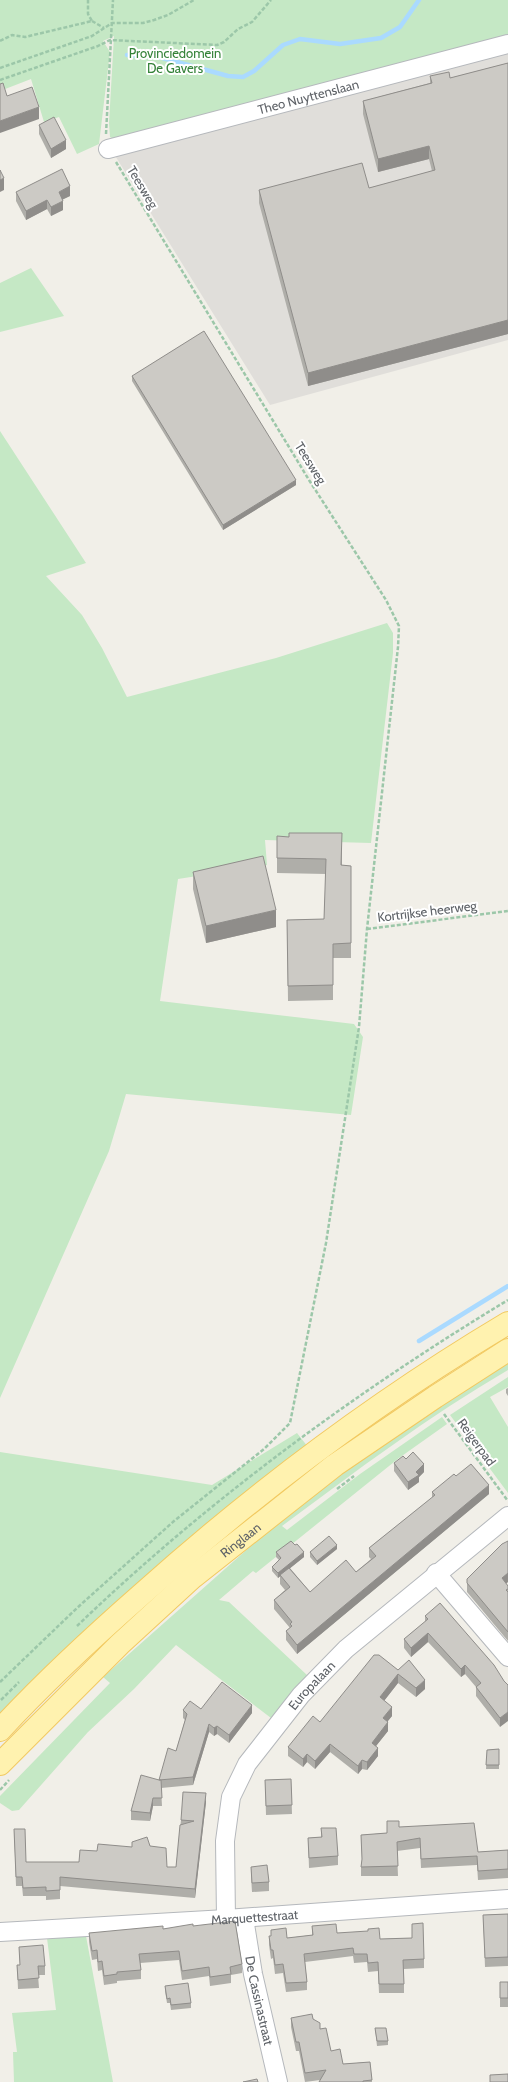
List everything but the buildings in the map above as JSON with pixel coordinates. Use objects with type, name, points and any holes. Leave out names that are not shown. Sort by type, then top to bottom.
[{"type":"main road","name":"Ringlaan","points":[[0,1730],[24,1704],[100,1632],[195,1546],[277,1480],[380,1404],[508,1323]]},
{"type":"main road","name":"Ringlaan","points":[[5,1771],[120,1644],[193,1577],[335,1466],[435,1397],[508,1350]]},
{"type":"street","name":"Theo Nuyttenslaan","points":[[108,149],[508,44]]},
{"type":"street","name":"Europalaan","points":[[235,1918],[225,1841],[231,1797],[247,1764],[301,1695],[346,1649],[436,1573],[508,1516]]},
{"type":"street","points":[[436,1573],[508,1658]]},
{"type":"street","name":"Marquettestraat","points":[[0,1932],[235,1918],[508,1899]]},
{"type":"street","name":"De Cassinastraat","points":[[235,1918],[253,1974],[278,2082]]},
{"type":"path","points":[[88,0],[88,14],[92,21],[104,28]]},
{"type":"path","points":[[108,149],[105,142],[113,0]]},
{"type":"path","points":[[0,68],[92,36],[112,23],[143,23],[154,20],[168,15],[194,0]]},
{"type":"path","points":[[0,80],[98,46],[110,40],[217,45],[224,42],[238,30],[252,22],[271,0]]},
{"type":"path","points":[[0,41],[12,35],[25,37],[92,21]]},
{"type":"path","name":"Teesweg","points":[[108,149],[310,480],[386,600],[399,626],[398,647],[379,815]]},
{"type":"path","name":"Kortrijkse heerweg","points":[[379,815],[367,928],[508,911]]},
{"type":"path","points":[[0,1682],[100,1587],[174,1521],[264,1449],[290,1423],[328,1235],[359,1027],[367,928]]},
{"type":"path","points":[[438,1419],[450,1410]]},
{"type":"path","name":"Reigerpad","points":[[444,1414],[508,1501]]},
{"type":"path","points":[[331,1493],[355,1475]]},
{"type":"path","points":[[0,1790],[5,1771]]},
{"type":"shaded area","points":[[508,53],[508,340],[270,405],[114,154]]},
{"type":"green space","name":"Provinciedomein De Gavers","points":[[0,0],[508,0],[508,35],[114,139],[110,137],[109,123],[114,36],[103,41],[110,52],[99,144],[77,154],[59,117],[44,122],[31,79],[0,91]]},
{"type":"green space","points":[[31,268],[64,316],[0,332],[0,283]]},
{"type":"green space","points":[[0,431],[86,563],[46,576],[82,615],[102,648],[127,697],[276,658],[387,623],[393,633],[393,653],[371,843],[265,840],[267,865],[178,879],[160,1001],[354,1024],[363,1037],[351,1115],[126,1094],[109,1151],[0,1398]]},
{"type":"green space","points":[[508,1363],[508,1370],[421,1425],[282,1526],[287,1530],[360,1474],[442,1417],[447,1424],[399,1458],[256,1573],[253,1571],[219,1600],[229,1602],[307,1675],[271,1718],[176,1645],[134,1689],[88,1732],[19,1810],[12,1811],[0,1803],[0,1796],[110,1683],[103,1677],[278,1522],[340,1474],[472,1384]]},
{"type":"green space","points":[[508,1377],[508,1387],[490,1397],[508,1427],[508,1493],[450,1415]]},
{"type":"green space","points":[[297,1433],[308,1447],[0,1719],[0,1452],[212,1485]]},
{"type":"green space","points":[[86,1936],[113,2082],[14,2082],[13,2052],[17,2052],[12,2013],[56,2010],[47,1938]]},
{"type":"waterway","points":[[127,55],[159,57],[228,76],[243,77],[254,71],[283,45],[300,39],[340,44],[381,38],[400,27],[419,0]]},
{"type":"waterway","points":[[419,1341],[508,1286]]}]
